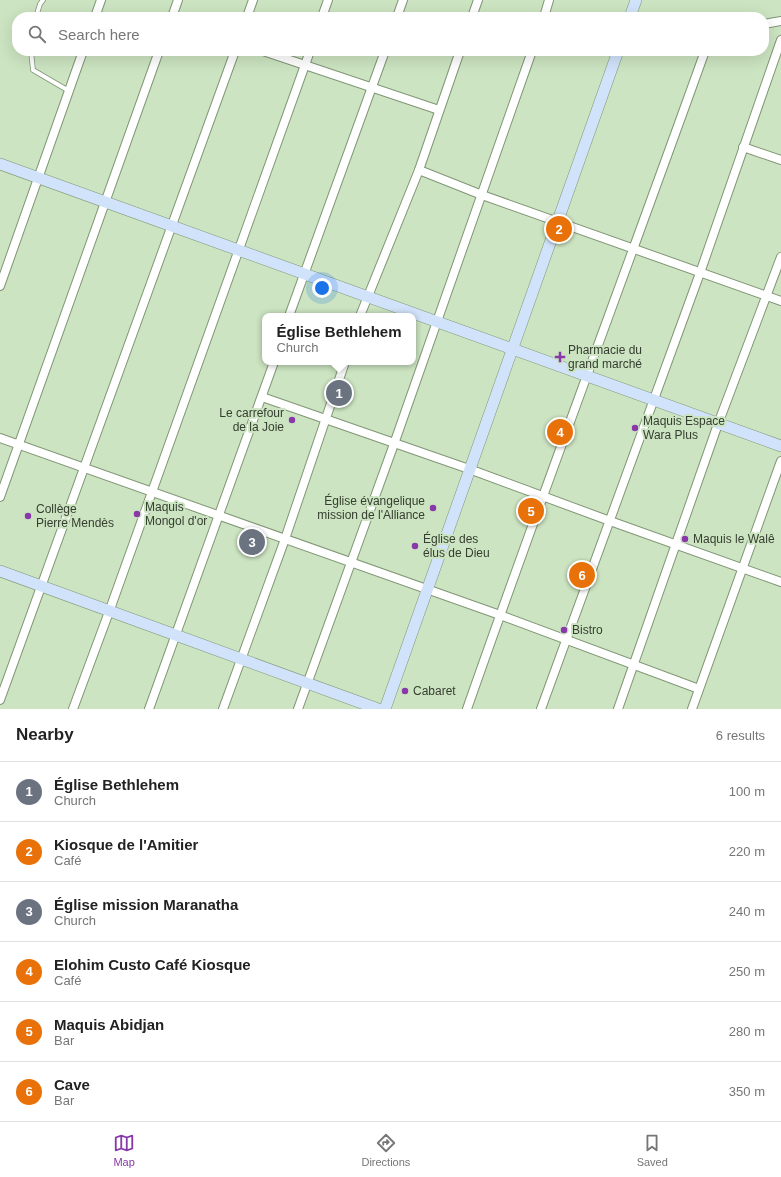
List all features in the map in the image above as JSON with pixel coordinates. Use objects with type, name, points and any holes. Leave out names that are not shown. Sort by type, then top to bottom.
[{"type":"street","points":[[97,12],[101,0]]},
{"type":"street","points":[[174,12],[178,0]]},
{"type":"street","points":[[249,12],[253,0]]},
{"type":"street","points":[[324,12],[328,0]]},
{"type":"street","points":[[399,12],[403,0]]},
{"type":"street","points":[[474,12],[478,0]]},
{"type":"street","points":[[545,12],[549,0]]},
{"type":"street","points":[[632,12],[636,0]]},
{"type":"street","points":[[769,23],[781,21]]},
{"type":"street","points":[[541,709],[700,273],[781,40]]},
{"type":"street","points":[[0,286],[81,56]]},
{"type":"street","points":[[0,497],[157,56]]},
{"type":"street","points":[[0,700],[233,56]]},
{"type":"street","points":[[277,56],[439,110]]},
{"type":"street","points":[[73,709],[110,612],[308,56]]},
{"type":"street","points":[[290,313],[383,56]]},
{"type":"street","points":[[361,313],[419,170],[458,56]]},
{"type":"street","points":[[298,709],[394,444],[530,56]]},
{"type":"street","points":[[385,709],[616,56]]},
{"type":"street","points":[[467,709],[544,497],[585,375],[634,249],[703,56]]},
{"type":"street","points":[[743,147],[781,160]]},
{"type":"street","points":[[0,164],[410,313]]},
{"type":"street","points":[[419,170],[482,195],[559,221],[781,301]]},
{"type":"street","points":[[618,709],[718,424],[781,257]]},
{"type":"street","points":[[416,315],[781,446]]},
{"type":"street","points":[[149,709],[273,365]]},
{"type":"street","points":[[223,709],[285,539],[344,365]]},
{"type":"street","points":[[262,397],[326,418],[394,444],[469,469],[781,582]]},
{"type":"street","points":[[0,438],[219,517],[567,639],[699,689]]},
{"type":"street","points":[[692,709],[781,461]]},
{"type":"street","points":[[0,571],[378,709]]},
{"type":"lane","points":[[38,12],[43,0]]},
{"type":"lane","points":[[32,56],[33,70],[69,91]]},
{"type":"place","name":"Kiosque de l'Amitier","points":[[559,229]]},
{"type":"place","name":"Pharmacie du grand marché","points":[[560,357]]},
{"type":"place","name":"Église Bethlehem","points":[[339,393]]},
{"type":"place","name":"Le carrefour de la Joie","points":[[292,420]]},
{"type":"place","name":"Maquis Espace Wara Plus","points":[[635,428]]},
{"type":"place","name":"Elohim Custo Café Kiosque","points":[[560,432]]},
{"type":"place","name":"Église évangelique mission de l'Alliance","points":[[433,508]]},
{"type":"place","name":"Maquis Abidjan","points":[[531,511]]},
{"type":"place","name":"Maquis Mongol d'or","points":[[137,514]]},
{"type":"place","name":"Collège Pierre Mendès","points":[[28,516]]},
{"type":"place","name":"Maquis le Walê","points":[[685,539]]},
{"type":"place","name":"Église mission Maranatha","points":[[252,542]]},
{"type":"place","name":"Église des élus de Dieu","points":[[415,546]]},
{"type":"place","name":"Cave","points":[[582,575]]},
{"type":"place","name":"Bistro","points":[[564,630]]},
{"type":"place","name":"Cabaret","points":[[405,691]]}]
